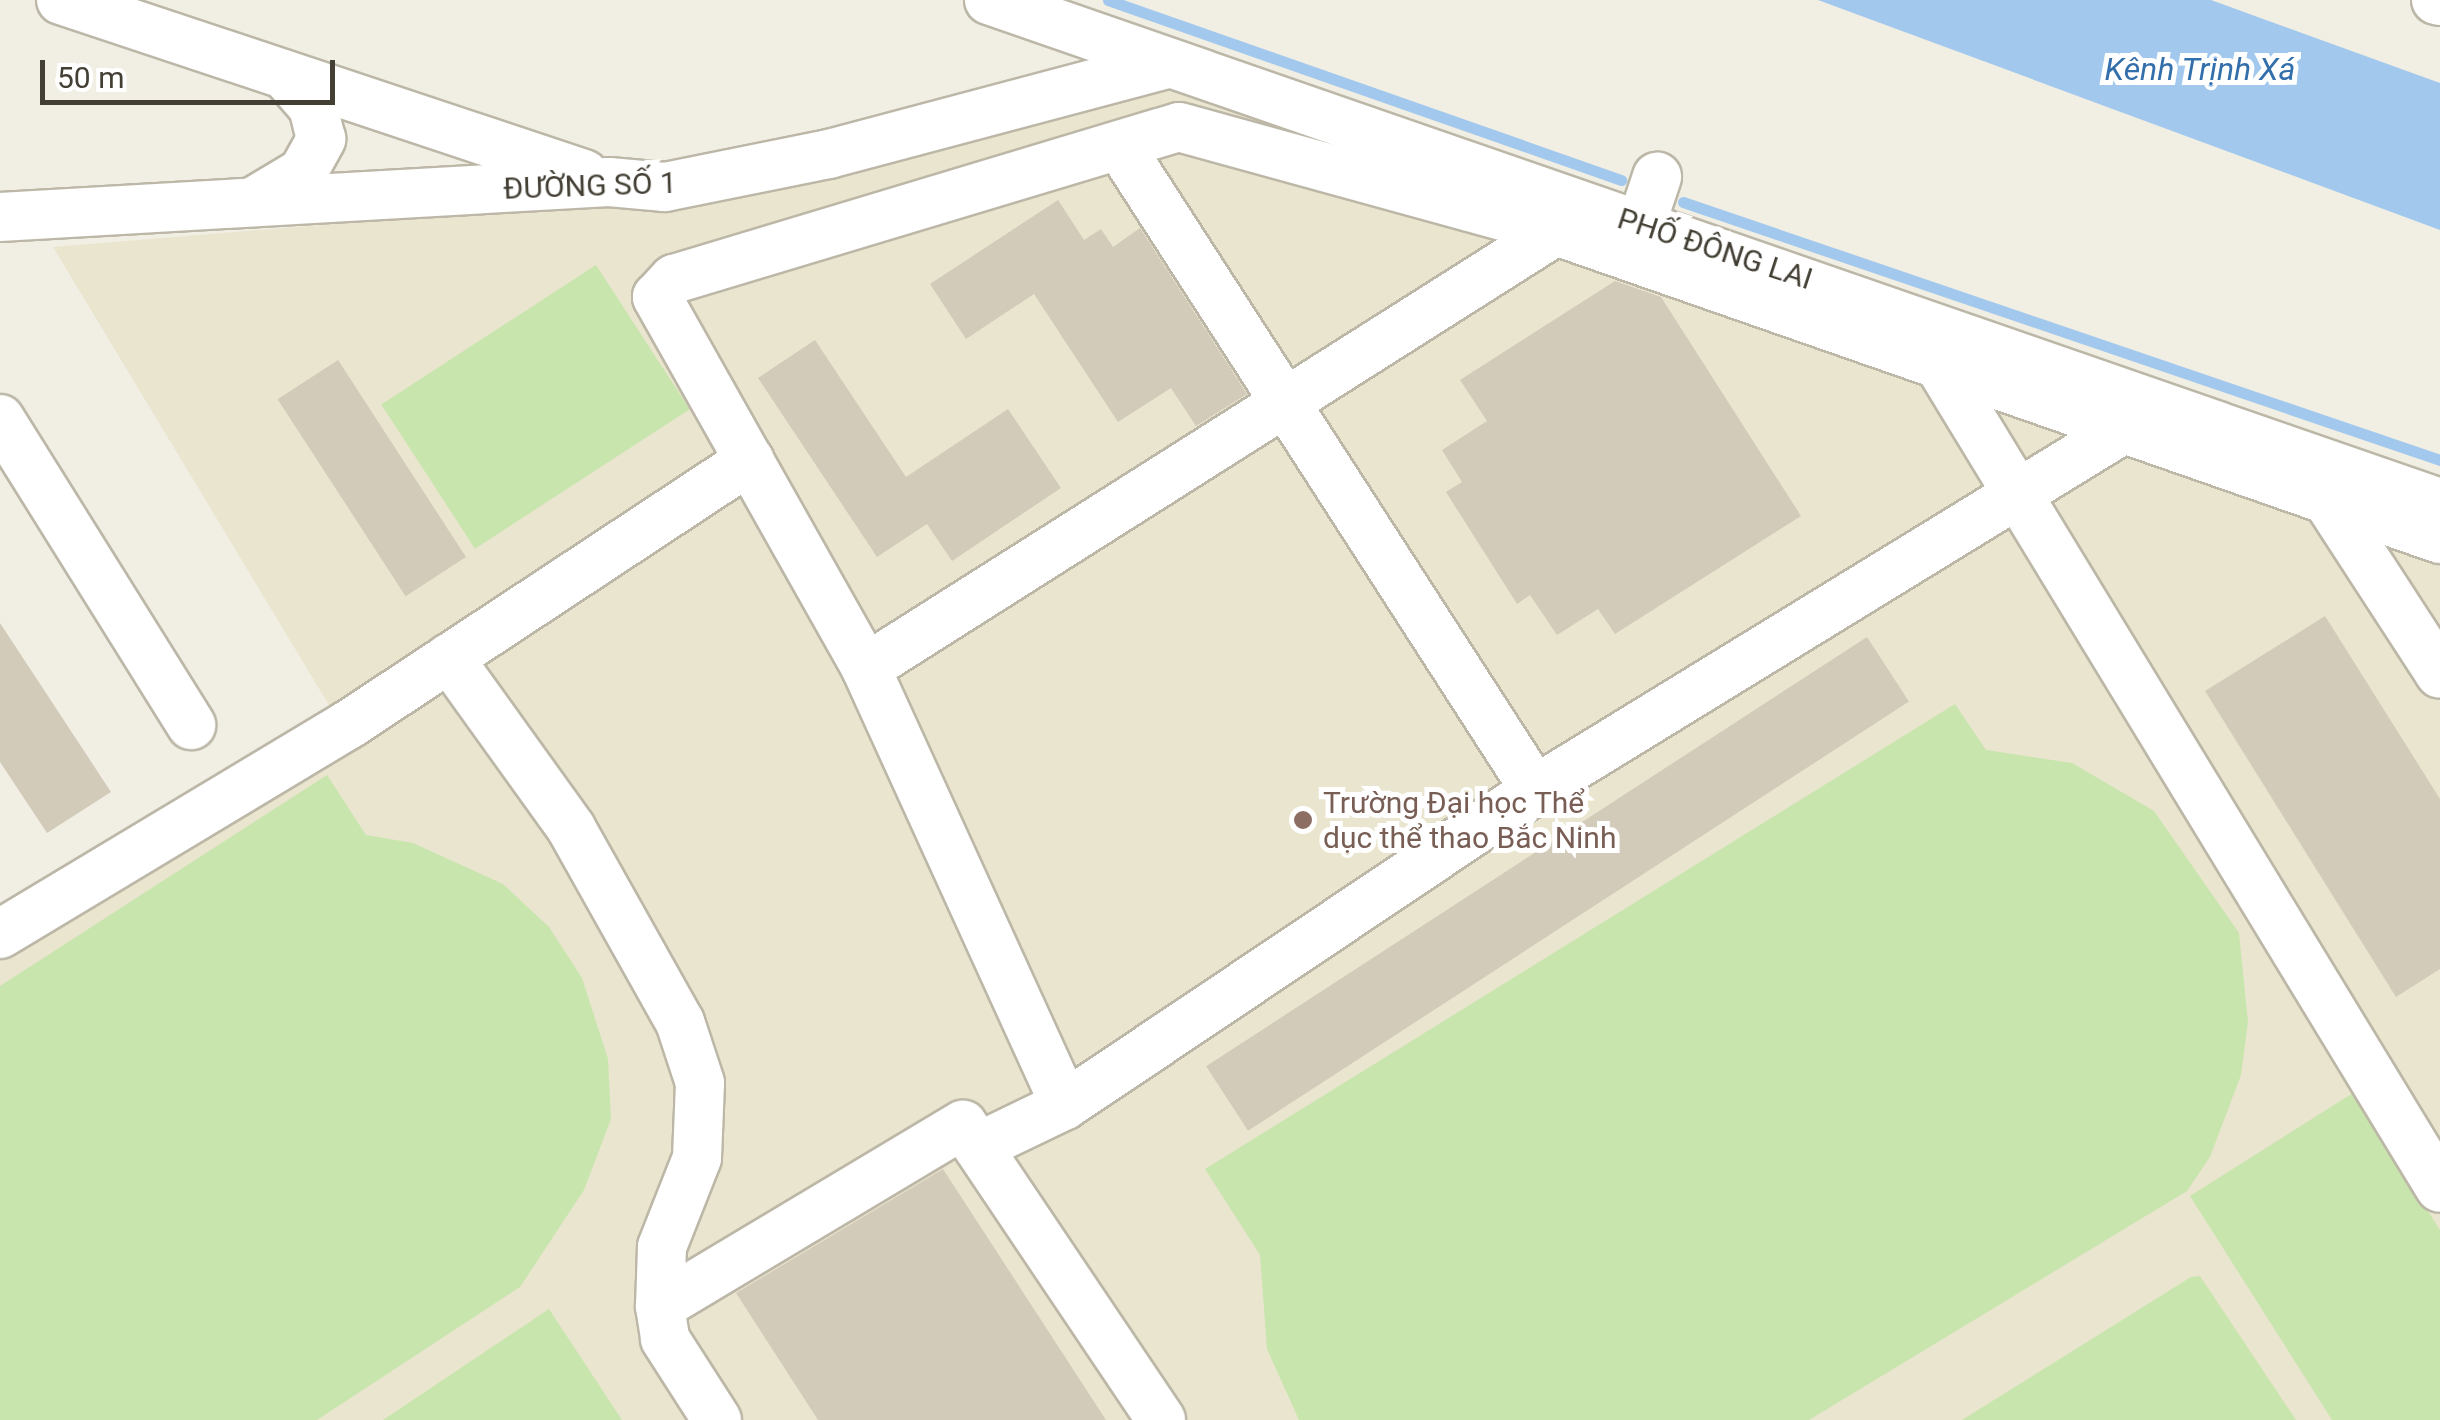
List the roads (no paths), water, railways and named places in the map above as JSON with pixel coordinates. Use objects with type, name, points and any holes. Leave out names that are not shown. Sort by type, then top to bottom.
[{"type":"street","points":[[61,0],[609,182]]},
{"type":"street","name":"PHỐ ĐÔNG LAI","points":[[988,0],[2440,503]]},
{"type":"street","name":"ĐƯỜNG SỐ 1","points":[[0,216],[609,182],[665,187],[773,166],[1167,64]]},
{"type":"street","points":[[250,204],[303,172],[321,139],[313,107],[287,77]]},
{"type":"street","points":[[1065,1105],[866,668],[657,297],[662,288],[1179,128],[1556,230],[2440,539]]},
{"type":"street","points":[[1121,148],[1290,403],[1535,790]]},
{"type":"street","points":[[1640,225],[1656,177]]},
{"type":"street","points":[[866,668],[1290,403],[1556,230]]},
{"type":"street","points":[[1938,364],[2440,1188]]},
{"type":"street","points":[[2,428],[191,725]]},
{"type":"street","points":[[978,1147],[1065,1105],[1535,790],[2013,492],[2122,430]]},
{"type":"street","points":[[0,934],[448,658],[750,460]]},
{"type":"street","points":[[2328,500],[2440,674]]},
{"type":"street","points":[[448,658],[571,828],[680,1022],[695,1068],[697,1158],[662,1247],[660,1306],[665,1339],[717,1420]]},
{"type":"street","points":[[660,1306],[963,1125],[1161,1420]]},
{"type":"water","name":"Kênh Trịnh Xá","points":[[1818,0],[2211,0],[2440,83],[2440,230]]},
{"type":"waterway","points":[[1108,0],[1621,180]]},
{"type":"waterway","points":[[1683,202],[2440,460]]},
{"type":"place","name":"Trường Đại học Thể dục thể thao Bắc Ninh","points":[[1303,820]]}]
